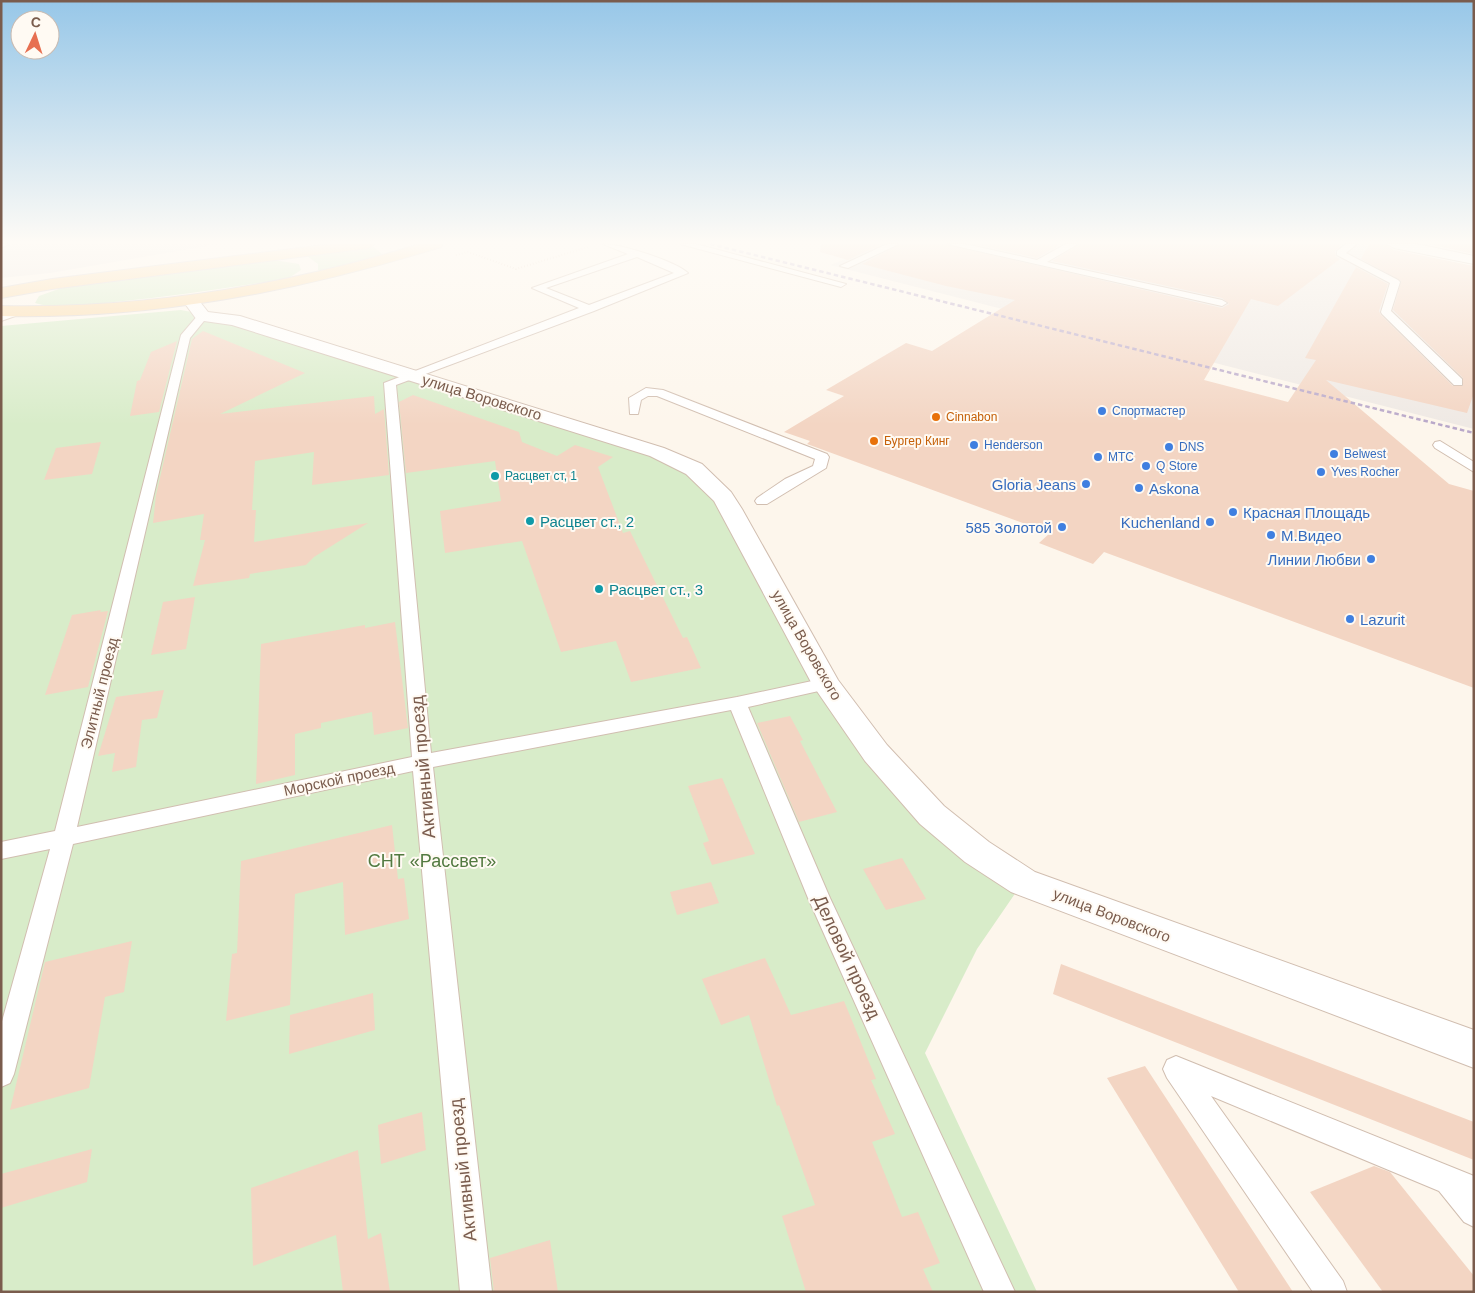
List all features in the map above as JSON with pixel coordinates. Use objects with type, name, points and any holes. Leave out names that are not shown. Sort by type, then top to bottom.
[{"type":"main road","points":[[25,304],[34,312]]},
{"type":"main road","points":[[9,311],[72,312],[197,308],[211,304]]},
{"type":"street","name":"улица Воровского","points":[[197,308],[657,452],[694,469],[723,497],[732,509],[826,684],[876,753],[932,815],[977,852],[1023,882],[1474,1049]]},
{"type":"lane","points":[[578,304],[590,309]]},
{"type":"lane","points":[[410,375],[602,304]]},
{"type":"lane","points":[[1388,304],[1386,312],[1458,382]]},
{"type":"lane","name":"Элитный проезд","points":[[1,1074],[64,837],[186,337],[197,308]]},
{"type":"lane","points":[[1,318],[9,311]]},
{"type":"lane","name":"Активный проезд","points":[[410,375],[390,383],[422,762],[476,1292]]},
{"type":"lane","points":[[634,411],[635,398],[646,392],[659,393],[822,457],[819,468],[790,482],[762,501]]},
{"type":"lane","points":[[1440,445],[1474,468]]},
{"type":"lane","points":[[737,703],[826,684]]},
{"type":"lane","name":"Морской проезд","points":[[1,851],[422,762],[737,703]]},
{"type":"lane","name":"Деловой проезд","points":[[737,703],[819,898],[1000,1292]]},
{"type":"lane","points":[[1332,1292],[1176,1069],[1461,1186],[1474,1212]]},
{"type":"shaded area","points":[[984,304],[1474,304],[1474,429]]},
{"type":"green space","points":[[41,304],[96,304],[74,307]]},
{"type":"green space","name":"СНТ «Рассвет»","points":[[181,310],[234,320],[694,469],[876,753],[1023,882],[977,949],[925,1053],[1037,1292],[1,1292],[1,326]]},
{"type":"building","name":"Красная Площадь","points":[[1008,304],[1206,304],[1222,308],[1228,304],[1248,304],[1204,380],[1288,402],[1316,360],[1305,358],[1335,304],[1381,304],[1379,311],[1381,315],[1453,386],[1463,386],[1463,378],[1393,310],[1395,304],[1474,304],[1474,393],[1467,413],[1326,380],[1449,484],[1474,491],[1474,688],[1104,552],[1093,564],[1039,543],[1050,533],[807,444],[810,441],[784,432],[844,396],[826,390],[906,343],[932,351]]},
{"type":"building","points":[[203,331],[305,373],[220,414],[374,396],[375,414],[384,409],[389,475],[312,485],[314,452],[255,461],[252,510],[256,510],[254,542],[368,523],[314,557],[306,565],[250,574],[249,578],[193,586],[205,540],[200,540],[204,514],[153,523],[156,495],[192,339]]},
{"type":"building","points":[[177,341],[159,412],[130,416],[137,381],[140,380],[151,352]]},
{"type":"building","points":[[413,395],[519,432],[522,442],[557,456],[575,445],[613,457],[598,467],[623,533],[630,531],[683,638],[687,637],[701,668],[631,682],[616,641],[561,652],[522,541],[445,553],[440,511],[501,501],[495,461],[406,473],[399,402]]},
{"type":"building","points":[[101,442],[92,474],[44,480],[56,448]]},
{"type":"building","points":[[195,597],[186,649],[151,655],[163,602]]},
{"type":"building","points":[[101,610],[100,612],[108,611],[88,687],[45,695],[72,615]]},
{"type":"building","points":[[395,622],[408,728],[374,735],[372,712],[321,723],[321,728],[295,734],[295,775],[256,784],[261,644],[365,625],[365,628]]},
{"type":"building","points":[[164,690],[157,718],[142,720],[136,767],[112,772],[115,753],[98,756],[116,697]]},
{"type":"building","points":[[790,716],[803,740],[800,741],[837,812],[799,822],[757,723]]},
{"type":"building","points":[[722,778],[755,854],[712,865],[703,843],[709,841],[688,786]]},
{"type":"building","points":[[392,825],[398,879],[404,878],[409,919],[345,935],[343,882],[295,894],[290,1005],[226,1021],[232,954],[237,953],[241,861]]},
{"type":"building","points":[[902,858],[926,899],[886,910],[863,869]]},
{"type":"building","points":[[711,882],[719,903],[677,915],[670,892]]},
{"type":"building","points":[[132,941],[124,992],[105,997],[89,1088],[10,1110],[45,962]]},
{"type":"building","points":[[765,958],[791,1015],[844,1001],[876,1079],[871,1080],[895,1134],[872,1142],[902,1217],[918,1212],[940,1263],[923,1269],[933,1292],[806,1292],[782,1216],[815,1205],[779,1105],[777,1106],[749,1015],[721,1025],[702,979]]},
{"type":"building","points":[[1061,964],[1474,1122],[1474,1160],[1053,994]]},
{"type":"building","points":[[373,993],[375,1030],[289,1054],[290,1015]]},
{"type":"building","points":[[1145,1066],[1293,1292],[1239,1292],[1107,1078]]},
{"type":"building","points":[[422,1112],[426,1150],[381,1164],[378,1125]]},
{"type":"building","points":[[92,1149],[87,1182],[1,1208],[1,1174]]},
{"type":"building","points":[[358,1150],[368,1239],[381,1233],[390,1292],[343,1292],[336,1235],[253,1266],[251,1188]]},
{"type":"building","points":[[1374,1166],[1390,1172],[1474,1276],[1474,1292],[1383,1292],[1310,1192]]},
{"type":"building","points":[[550,1240],[558,1292],[494,1292],[490,1258]]},
{"type":"railway","points":[[954,304],[1474,433]]},
{"type":"place","name":"Спортмастер","points":[[1102,411]]},
{"type":"place","name":"Cinnabon","points":[[936,417]]},
{"type":"place","name":"Бургер Кинг","points":[[874,441]]},
{"type":"place","name":"Henderson","points":[[974,445]]},
{"type":"place","name":"DNS","points":[[1169,447]]},
{"type":"place","name":"Belwest","points":[[1334,454]]},
{"type":"place","name":"МТС","points":[[1098,457]]},
{"type":"place","name":"Q Store","points":[[1146,466]]},
{"type":"place","name":"Yves Rocher","points":[[1321,472]]},
{"type":"place","name":"Расцвет ст, 1","points":[[495,476]]},
{"type":"place","name":"Gloria Jeans","points":[[1086,484]]},
{"type":"place","name":"Askona","points":[[1139,488]]},
{"type":"place","name":"Красная Площадь","points":[[1233,512]]},
{"type":"place","name":"Расцвет ст., 2","points":[[530,521]]},
{"type":"place","name":"Kuchenland","points":[[1210,522]]},
{"type":"place","name":"585 Золотой","points":[[1062,527]]},
{"type":"place","name":"М.Видео","points":[[1271,535]]},
{"type":"place","name":"Линии Любви","points":[[1371,559]]},
{"type":"place","name":"Расцвет ст., 3","points":[[599,589]]},
{"type":"place","name":"Lazurit","points":[[1350,619]]}]
